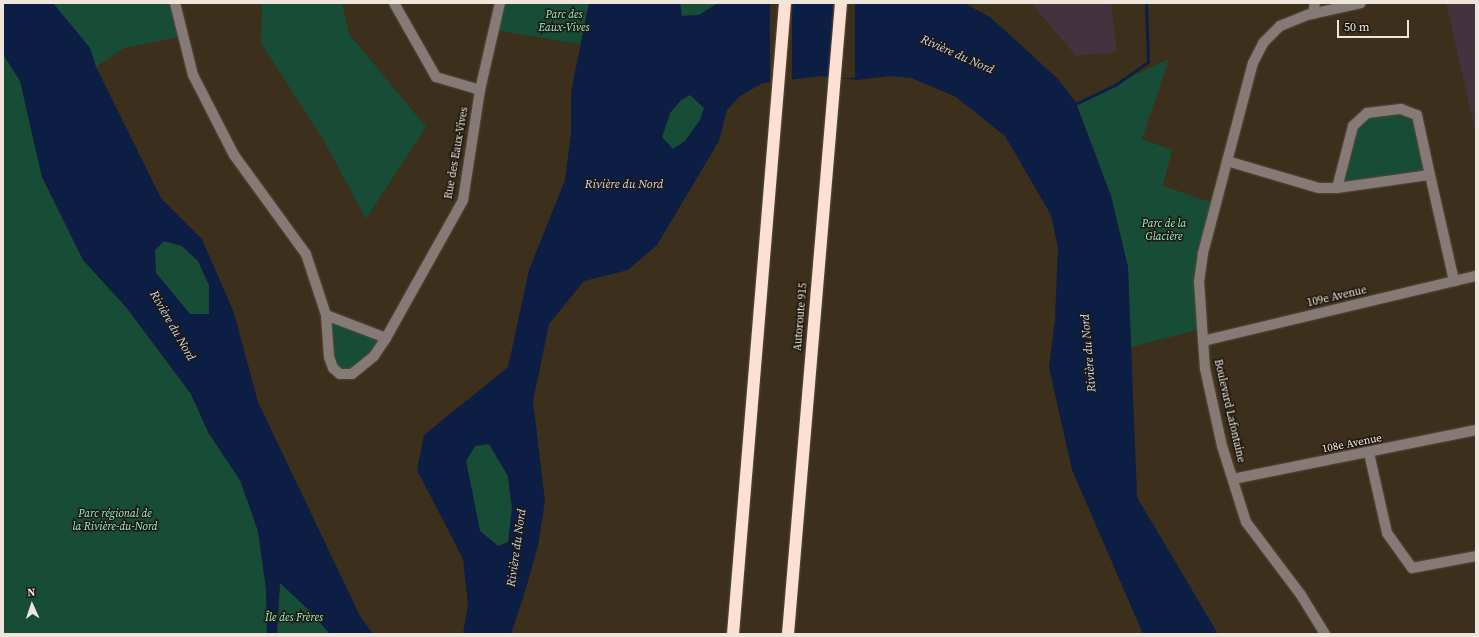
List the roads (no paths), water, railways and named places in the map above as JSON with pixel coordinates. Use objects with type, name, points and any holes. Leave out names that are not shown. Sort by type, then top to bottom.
[{"type":"highway","points":[[734,634],[785,3]]},
{"type":"highway","name":"Autoroute 915","points":[[788,634],[841,3]]},
{"type":"street","name":"Rue des Eaux-Vives","points":[[175,3],[192,75],[234,155],[306,254],[326,315],[329,357],[333,368],[340,374],[352,374],[374,356],[386,338],[463,200],[480,90],[500,3]]},
{"type":"street","points":[[394,3],[436,77],[480,90]]},
{"type":"street","points":[[1313,14],[1315,3]]},
{"type":"street","name":"Boulevard Lafontaine","points":[[1324,634],[1301,595],[1246,522],[1222,446],[1205,369],[1199,282],[1203,253],[1253,63],[1264,43],[1280,26],[1313,14],[1361,3]]},
{"type":"street","points":[[1336,188],[1353,126],[1367,113],[1401,109],[1416,114],[1454,282]]},
{"type":"street","points":[[1227,160],[1319,188],[1336,188],[1430,175]]},
{"type":"street","name":"109e Avenue","points":[[1203,341],[1476,276]]},
{"type":"street","points":[[326,315],[386,338]]},
{"type":"street","name":"108e Avenue","points":[[1233,479],[1476,430]]},
{"type":"street","points":[[1368,453],[1387,533],[1412,568],[1476,556]]},
{"type":"water","name":"Rivière du Nord","points":[[3,3],[53,3],[90,48],[96,67],[161,198],[202,239],[234,313],[258,402],[360,616],[373,634],[330,634],[310,611],[280,583],[277,634],[267,634],[266,589],[258,531],[240,480],[208,432],[191,394],[126,307],[83,260],[42,177],[20,81],[3,54]],"holes":[[[164,241],[182,246],[198,261],[209,285],[209,314],[190,314],[156,273],[155,250]]]},
{"type":"water","name":"Rivière du Nord","points":[[589,3],[680,3],[682,16],[699,15],[718,3],[964,3],[990,17],[1058,79],[1076,103],[1111,196],[1128,267],[1137,497],[1218,634],[1143,634],[1072,470],[1049,367],[1055,320],[1058,248],[1051,215],[1005,136],[956,97],[911,78],[889,76],[858,80],[821,76],[763,83],[740,96],[727,110],[719,141],[657,245],[628,270],[584,281],[549,324],[533,401],[545,501],[538,546],[511,634],[463,634],[468,605],[463,559],[417,470],[424,435],[508,367],[529,270],[565,180],[571,133],[571,92]],"holes":[[[690,95],[704,108],[700,120],[685,141],[673,149],[662,137],[670,113],[681,100]],[[489,444],[508,476],[512,509],[508,542],[498,546],[480,531],[466,461],[475,446]]]},
{"type":"waterway","points":[[1073,105],[1115,85],[1148,62],[1146,3]]},
{"type":"park label","name":"Parc des Eaux-Vives","points":[[564,22]]},
{"type":"park label","name":"Parc de la Glacière","points":[[1164,231]]},
{"type":"park label","name":"Parc régional de la Rivière-du-Nord","points":[[115,521]]},
{"type":"park label","name":"Île des Frères","points":[[294,618]]}]
